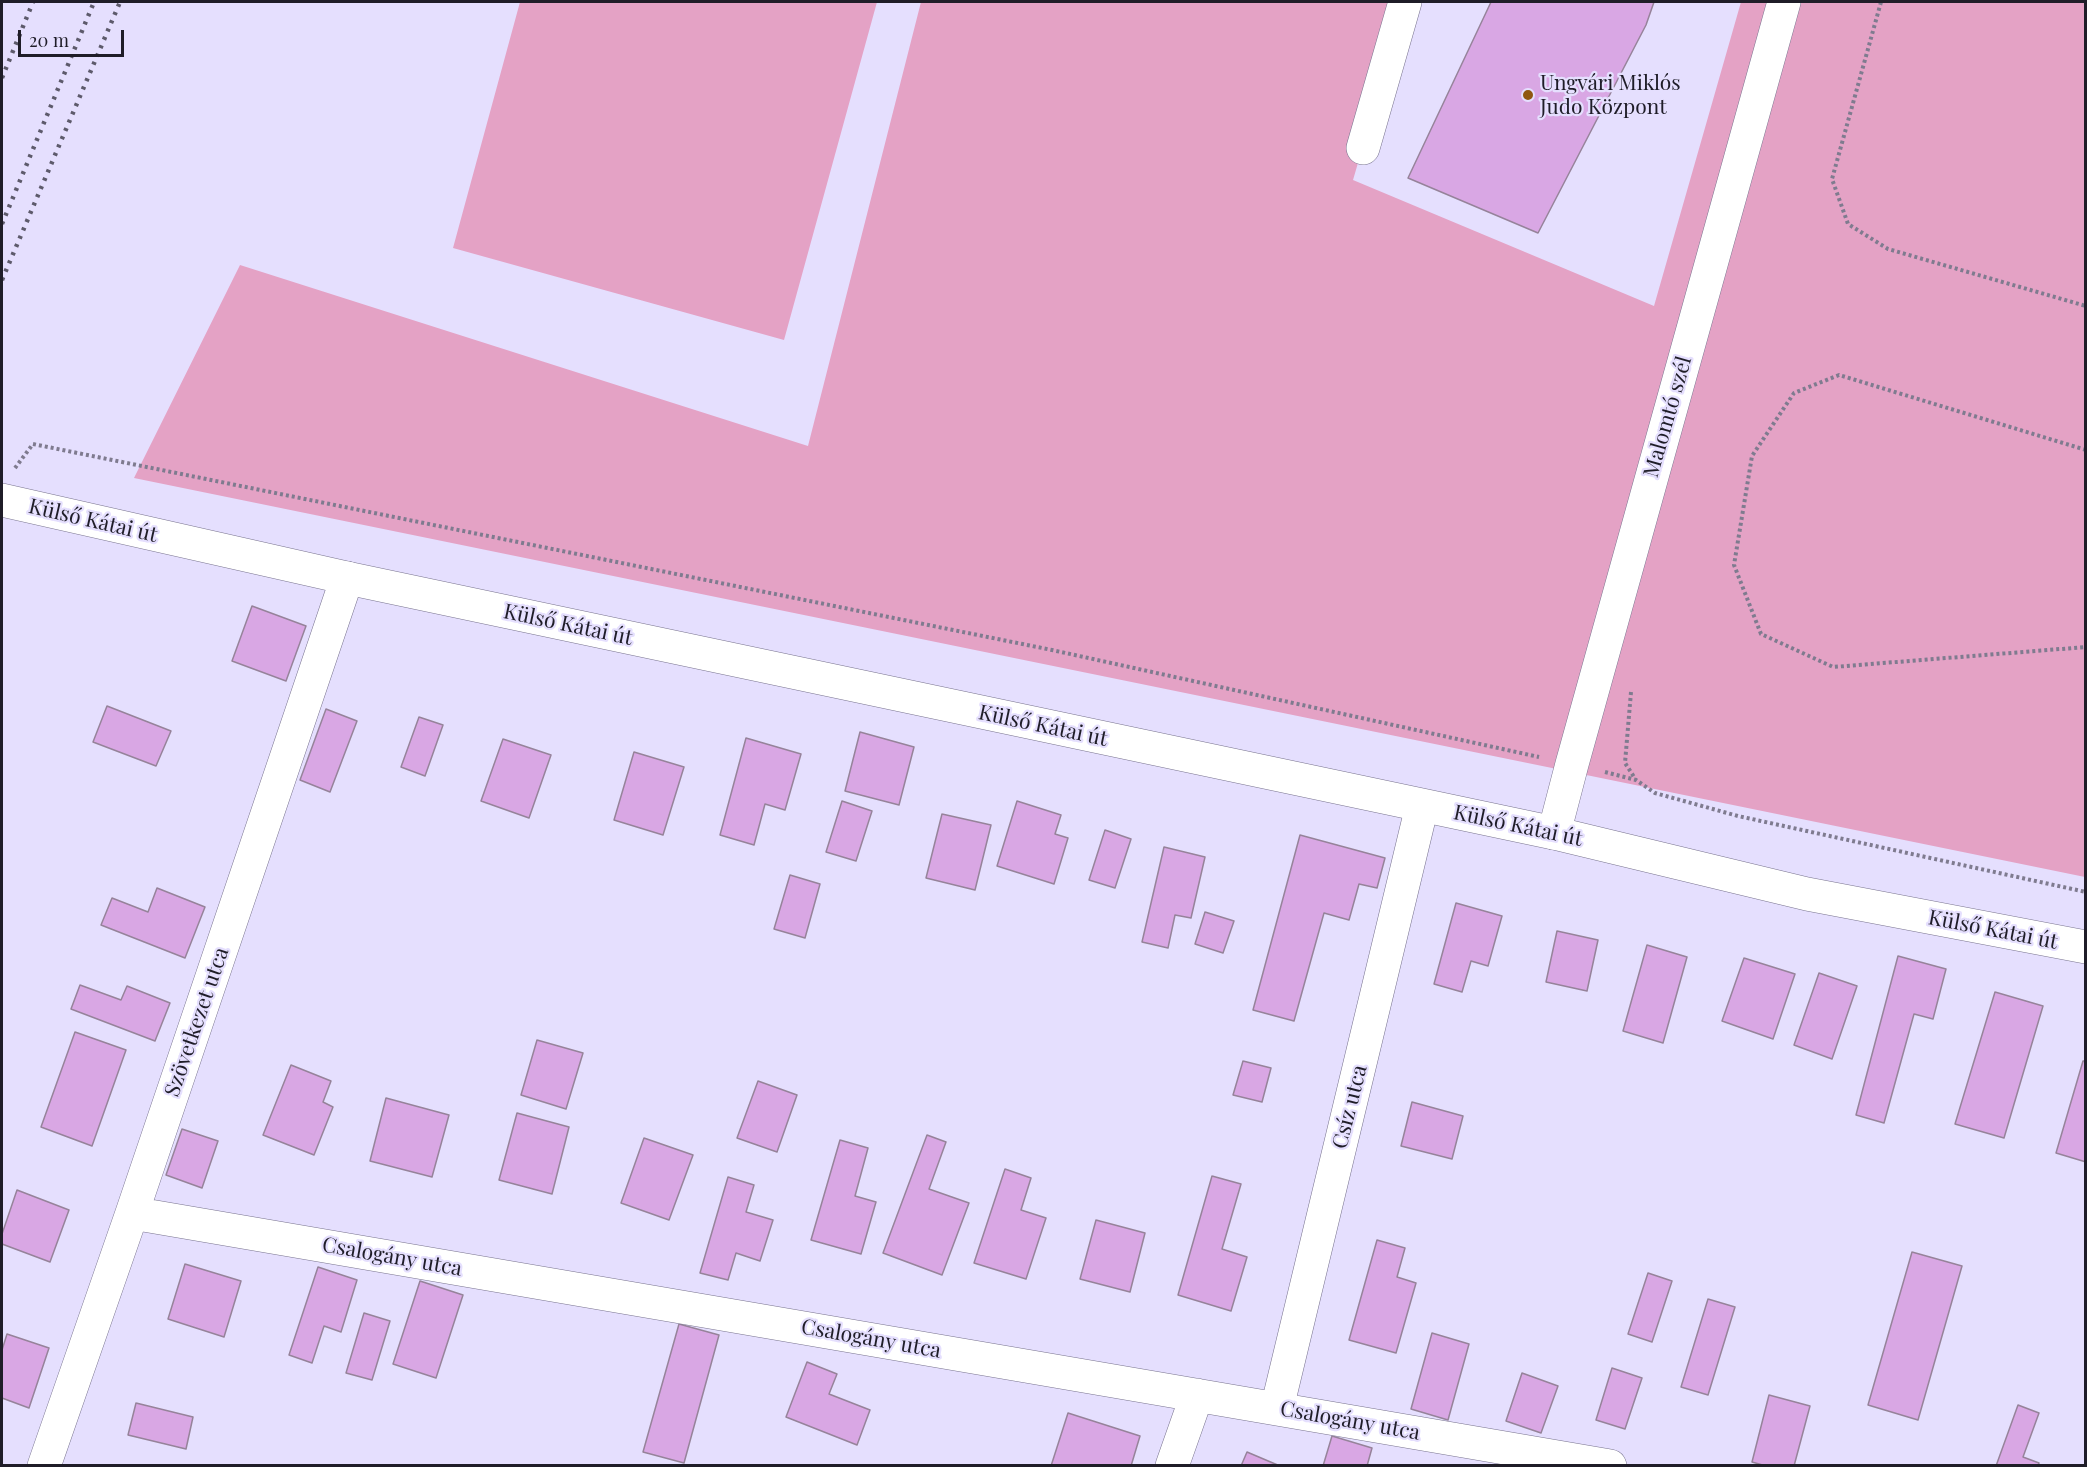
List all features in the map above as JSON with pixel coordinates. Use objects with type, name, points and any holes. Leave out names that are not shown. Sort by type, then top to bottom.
[{"type":"street","points":[[1363,148],[1405,2]]},
{"type":"street","name":"Malomtó szél","points":[[1554,833],[1784,2]]},
{"type":"street","name":"Külső Kátai út","points":[[2,500],[346,578],[1554,833],[1807,894],[2085,947]]},
{"type":"street","name":"Szövetkezet utca","points":[[44,1466],[132,1213],[346,578]]},
{"type":"street","name":"Csíz utca","points":[[1277,1408],[1422,806]]},
{"type":"street","name":"Csalogány utca","points":[[132,1213],[1610,1466]]},
{"type":"street","points":[[1172,1466],[1197,1395]]},
{"type":"path","points":[[1881,2],[1832,179],[1848,224],[1888,249],[2085,306]]},
{"type":"path","points":[[2085,450],[1839,375],[1794,393],[1752,456],[1734,565],[1761,634],[1833,667],[2085,647]]},
{"type":"path","points":[[14,469],[33,444],[1052,650],[1572,764],[1636,780],[1655,793],[1738,816],[2085,892]]},
{"type":"shaded area","points":[[520,2],[877,2],[784,340],[453,248]]},
{"type":"shaded area","points":[[921,2],[1405,2],[1353,180],[1654,306],[1741,2],[2085,2],[2085,877],[134,478],[240,265],[808,446]]},
{"type":"building","name":"Ungvári Miklós Judo Központ","points":[[1491,2],[1654,2],[1646,25],[1538,233],[1408,178]]},
{"type":"building","points":[[252,606],[306,626],[286,681],[232,661]]},
{"type":"building","points":[[107,706],[171,731],[156,766],[93,742]]},
{"type":"building","points":[[326,709],[357,721],[330,792],[300,780]]},
{"type":"building","points":[[419,717],[443,725],[425,776],[401,767]]},
{"type":"building","points":[[860,732],[914,747],[899,805],[845,791]]},
{"type":"building","points":[[746,738],[801,754],[785,810],[765,804],[754,845],[720,835]]},
{"type":"building","points":[[503,739],[551,755],[529,818],[481,801]]},
{"type":"building","points":[[634,752],[684,767],[663,835],[614,820]]},
{"type":"building","points":[[842,801],[872,811],[856,861],[826,852]]},
{"type":"building","points":[[1017,801],[1061,815],[1055,834],[1068,838],[1054,884],[997,866]]},
{"type":"building","points":[[942,814],[991,825],[975,890],[926,878]]},
{"type":"building","points":[[1105,830],[1131,839],[1115,888],[1089,880]]},
{"type":"building","points":[[1300,835],[1385,858],[1377,888],[1359,884],[1349,920],[1324,913],[1294,1021],[1253,1010]]},
{"type":"building","points":[[1164,847],[1205,857],[1191,918],[1175,915],[1168,948],[1142,942]]},
{"type":"building","points":[[790,875],[820,884],[805,938],[774,929]]},
{"type":"building","points":[[157,888],[205,907],[185,958],[101,925],[112,898],[148,912]]},
{"type":"building","points":[[1456,903],[1502,916],[1488,966],[1471,961],[1462,992],[1434,984]]},
{"type":"building","points":[[1205,912],[1234,921],[1223,953],[1195,944]]},
{"type":"building","points":[[1557,931],[1598,940],[1587,991],[1546,982]]},
{"type":"building","points":[[1647,945],[1687,957],[1663,1043],[1623,1031]]},
{"type":"building","points":[[1898,956],[1946,969],[1933,1019],[1914,1014],[1884,1123],[1856,1115]]},
{"type":"building","points":[[1744,958],[1795,974],[1773,1039],[1722,1021]]},
{"type":"building","points":[[1819,973],[1857,986],[1832,1059],[1794,1045]]},
{"type":"building","points":[[80,985],[121,1000],[127,986],[170,1003],[155,1041],[71,1009]]},
{"type":"building","points":[[1995,992],[2043,1006],[2004,1138],[1955,1124]]},
{"type":"building","points":[[75,1032],[126,1050],[92,1146],[41,1127]]},
{"type":"building","points":[[537,1040],[583,1053],[566,1109],[521,1095]]},
{"type":"building","points":[[1243,1061],[1271,1068],[1262,1102],[1233,1095]]},
{"type":"building","points":[[2083,1061],[2086,1061],[2086,1162],[2056,1153]]},
{"type":"building","points":[[291,1065],[331,1081],[323,1102],[333,1107],[314,1155],[263,1135]]},
{"type":"building","points":[[758,1081],[797,1095],[777,1152],[737,1138]]},
{"type":"building","points":[[386,1098],[449,1115],[432,1177],[370,1161]]},
{"type":"building","points":[[1412,1102],[1463,1116],[1452,1159],[1401,1146]]},
{"type":"building","points":[[517,1113],[569,1127],[552,1194],[499,1180]]},
{"type":"building","points":[[182,1129],[218,1141],[202,1188],[166,1175]]},
{"type":"building","points":[[927,1135],[946,1142],[929,1189],[969,1203],[942,1275],[883,1253]]},
{"type":"building","points":[[644,1138],[693,1155],[669,1220],[621,1203]]},
{"type":"building","points":[[840,1140],[868,1148],[855,1196],[876,1202],[861,1254],[811,1240]]},
{"type":"building","points":[[1005,1169],[1031,1178],[1021,1210],[1046,1218],[1026,1279],[974,1263]]},
{"type":"building","points":[[1212,1176],[1241,1184],[1222,1249],[1247,1257],[1231,1311],[1178,1295]]},
{"type":"building","points":[[728,1177],[754,1185],[746,1212],[773,1220],[760,1261],[736,1253],[728,1280],[700,1273]]},
{"type":"building","points":[[17,1190],[69,1210],[50,1262],[2,1244],[2,1234]]},
{"type":"building","points":[[1096,1220],[1145,1233],[1130,1292],[1080,1279]]},
{"type":"building","points":[[1377,1240],[1405,1248],[1397,1277],[1416,1283],[1396,1353],[1349,1340]]},
{"type":"building","points":[[1912,1252],[1962,1266],[1918,1420],[1868,1405]]},
{"type":"building","points":[[185,1264],[241,1281],[224,1337],[168,1319]]},
{"type":"building","points":[[318,1267],[357,1280],[341,1332],[324,1326],[312,1363],[289,1355]]},
{"type":"building","points":[[1648,1273],[1672,1281],[1652,1342],[1628,1334]]},
{"type":"building","points":[[420,1281],[463,1295],[436,1378],[393,1364]]},
{"type":"building","points":[[1708,1299],[1735,1307],[1708,1395],[1681,1387]]},
{"type":"building","points":[[364,1313],[390,1321],[372,1380],[346,1373]]},
{"type":"building","points":[[679,1324],[719,1335],[684,1463],[643,1452]]},
{"type":"building","points":[[1432,1333],[1469,1344],[1448,1420],[1411,1409]]},
{"type":"building","points":[[7,1334],[49,1348],[29,1408],[2,1398],[2,1350]]},
{"type":"building","points":[[807,1362],[837,1374],[829,1394],[870,1410],[857,1445],[786,1417]]},
{"type":"building","points":[[1612,1368],[1642,1378],[1625,1429],[1596,1420]]},
{"type":"building","points":[[1522,1373],[1558,1386],[1541,1433],[1506,1421]]},
{"type":"building","points":[[1769,1395],[1810,1406],[1794,1466],[1766,1466],[1752,1462]]},
{"type":"building","points":[[136,1403],[193,1417],[186,1449],[128,1435]]},
{"type":"building","points":[[2018,1405],[2039,1413],[2023,1457],[2039,1463],[2038,1466],[1996,1466]]},
{"type":"building","points":[[1068,1413],[1140,1436],[1131,1466],[1051,1466]]},
{"type":"building","points":[[1332,1436],[1372,1448],[1367,1466],[1323,1466]]},
{"type":"building","points":[[1247,1452],[1280,1466],[1241,1466]]},
{"type":"railway","points":[[2,78],[33,2]]},
{"type":"railway","points":[[2,224],[94,2]]},
{"type":"railway","points":[[2,280],[120,2]]},
{"type":"place","name":"Ungvári Miklós Judo Központ","points":[[1528,95]]}]
